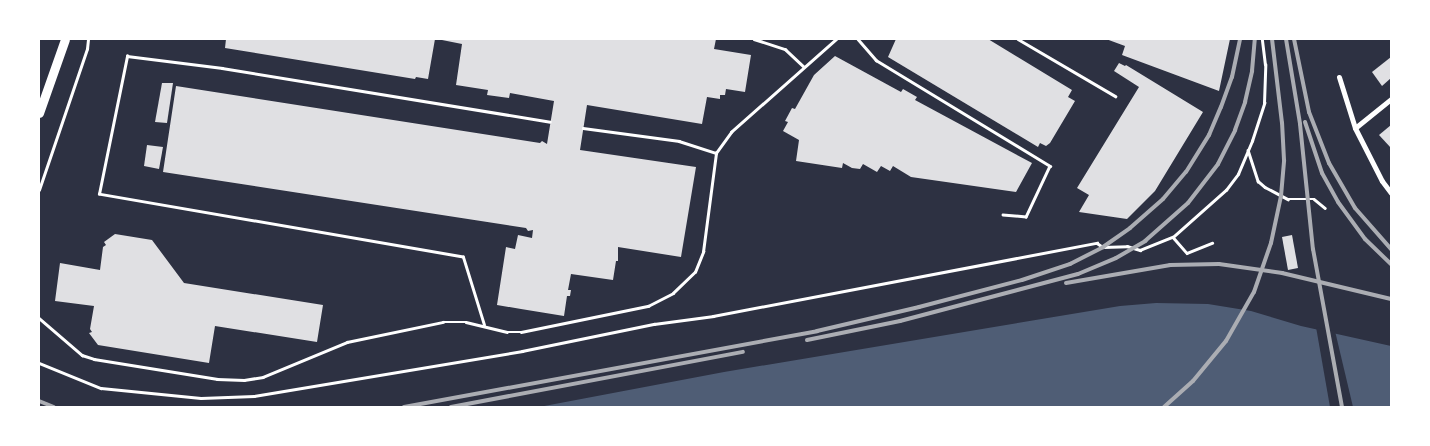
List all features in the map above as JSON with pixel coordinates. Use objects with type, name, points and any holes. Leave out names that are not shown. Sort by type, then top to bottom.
[{"type":"main road","points":[[39,113],[65,39]]},
{"type":"street","points":[[1339,77],[1355,128],[1382,181],[1391,193]]},
{"type":"street","points":[[1355,128],[1391,99]]},
{"type":"lane","points":[[39,190],[87,49],[88,39]]},
{"type":"lane","points":[[754,39],[784,49],[803,66]]},
{"type":"lane","points":[[39,318],[82,356],[217,379],[235,380],[263,377],[347,342],[443,322],[484,325],[507,332],[521,332],[648,306],[673,294],[695,272],[703,252],[716,153],[731,132],[803,66],[836,39]]},
{"type":"lane","points":[[858,39],[876,60],[1050,166],[1026,217],[1003,215]]},
{"type":"lane","points":[[1020,39],[1115,96]]},
{"type":"lane","points":[[39,363],[101,388],[201,398],[254,396],[522,351],[654,324],[713,316],[1096,243],[1103,247],[1127,246],[1135,250],[1173,237],[1226,190],[1241,168],[1264,103],[1262,39]]},
{"type":"lane","points":[[484,325],[463,257],[99,194],[127,56],[222,68],[550,122]]},
{"type":"lane","points":[[583,128],[679,141],[716,153]]},
{"type":"lane","points":[[1248,149],[1258,181],[1265,187],[1288,199],[1314,199],[1325,208]]},
{"type":"lane","points":[[1173,237],[1186,252],[1212,243]]},
{"type":"water","points":[[1156,303],[1208,304],[1251,311],[1301,326],[1391,346],[1391,407],[539,407],[724,372],[1120,306]]},
{"type":"pier","points":[[1316,327],[1335,331],[1353,407],[1330,407]]},
{"type":"building","points":[[226,39],[435,39],[428,79],[416,77],[415,79],[225,48]]},
{"type":"building","points":[[437,39],[716,39],[714,49],[751,55],[745,92],[726,89],[725,95],[720,95],[720,99],[707,97],[702,124],[587,105],[580,150],[696,167],[681,257],[618,247],[618,261],[616,261],[613,280],[571,274],[568,290],[571,290],[570,296],[567,296],[564,316],[521,309],[497,305],[506,247],[515,249],[518,235],[532,238],[533,230],[528,231],[526,228],[163,172],[176,86],[540,143],[542,141],[547,144],[554,101],[510,93],[509,98],[487,95],[488,90],[456,85],[462,44]]},
{"type":"building","points":[[896,39],[988,39],[1072,90],[1068,97],[1075,101],[1050,143],[1046,146],[1040,143],[1038,147],[888,57]]},
{"type":"building","points":[[1106,39],[1230,39],[1219,91],[1122,55],[1125,46]]},
{"type":"building","points":[[835,56],[901,92],[903,89],[917,97],[915,100],[1032,163],[1016,192],[911,177],[893,166],[890,171],[881,166],[877,172],[863,164],[860,169],[852,168],[843,163],[842,168],[796,161],[799,140],[783,131],[788,122],[785,121],[792,108],[795,109],[814,75]]},
{"type":"building","points":[[1391,57],[1391,78],[1382,86],[1372,72]]},
{"type":"building","points":[[1119,63],[1126,65],[1203,112],[1155,191],[1127,219],[1079,212],[1089,195],[1077,188],[1139,87],[1114,71]]},
{"type":"building","points":[[162,83],[173,83],[167,123],[155,122]]},
{"type":"building","points":[[1391,125],[1391,148],[1379,135]]},
{"type":"building","points":[[147,145],[163,147],[159,169],[144,166]]},
{"type":"building","points":[[115,234],[152,240],[184,283],[323,305],[317,342],[215,326],[209,363],[98,345],[89,333],[92,332],[90,329],[94,306],[55,301],[60,263],[100,270],[103,247],[106,245],[104,242]]},
{"type":"building","points":[[1292,235],[1298,268],[1288,270],[1282,237]]},
{"type":"railway","points":[[404,407],[817,331],[1022,280],[1070,264],[1103,247],[1130,228],[1163,199],[1186,172],[1209,135],[1221,107],[1232,77],[1240,39]]},
{"type":"railway","points":[[807,340],[900,321],[1078,274],[1116,258],[1145,241],[1188,203],[1218,164],[1235,130],[1245,102],[1252,71],[1255,39]]},
{"type":"railway","points":[[1164,407],[1193,381],[1226,341],[1254,292],[1271,243],[1281,196],[1284,160],[1282,123],[1272,39]]},
{"type":"railway","points":[[1286,39],[1300,124],[1313,249],[1342,407]]},
{"type":"railway","points":[[1294,39],[1309,112],[1329,163],[1355,208],[1391,249]]},
{"type":"railway","points":[[1305,122],[1322,173],[1338,202],[1365,239],[1391,264]]},
{"type":"railway","points":[[1066,283],[1170,265],[1219,264],[1282,273],[1391,299]]},
{"type":"railway","points":[[451,407],[743,352]]},
{"type":"railway","points":[[39,401],[54,407]]}]
